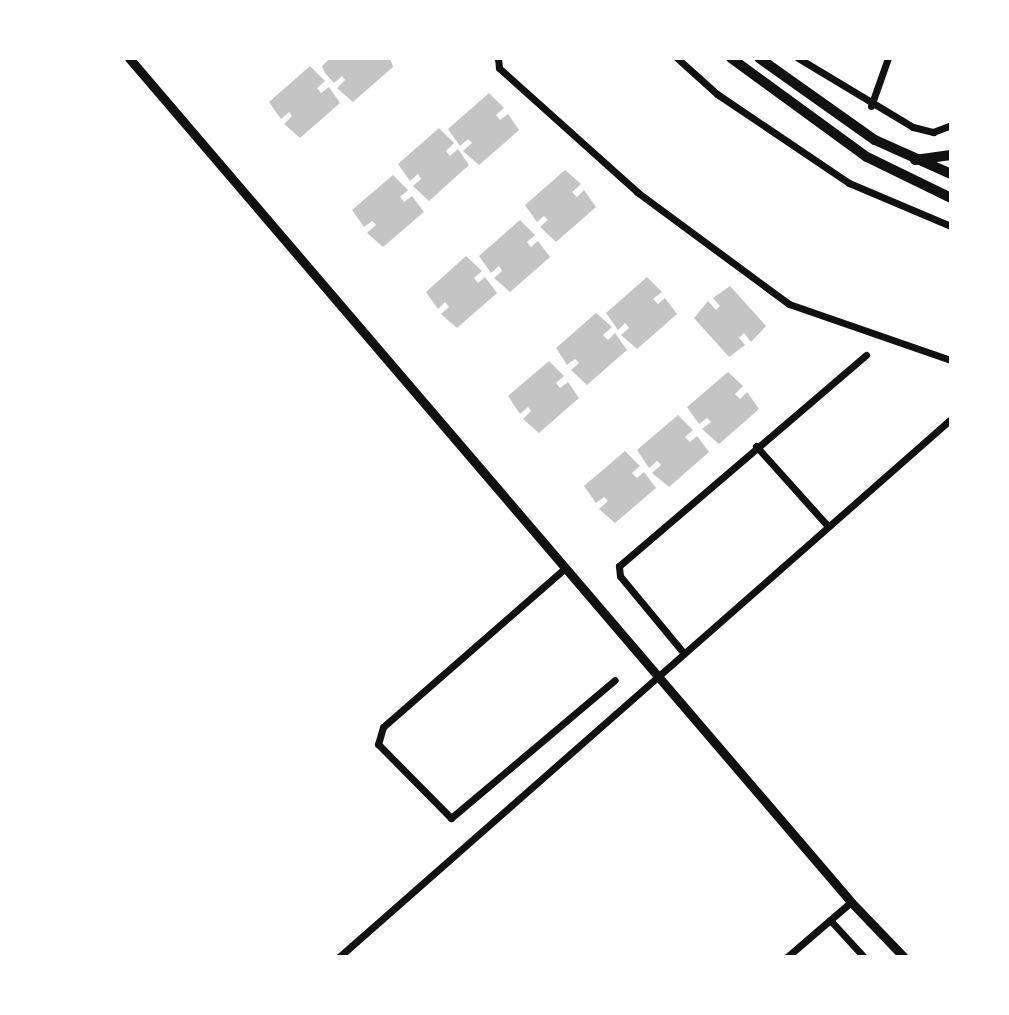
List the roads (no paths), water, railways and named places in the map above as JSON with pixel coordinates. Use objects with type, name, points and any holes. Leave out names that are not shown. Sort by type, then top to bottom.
[{"type":"main road","points":[[731,58],[867,157],[951,198]]},
{"type":"main road","points":[[759,58],[837,115],[913,160],[951,174]]},
{"type":"main road","points":[[913,160],[951,155]]},
{"type":"main road","points":[[905,178],[951,189]]},
{"type":"street","points":[[129,58],[851,902],[904,957]]},
{"type":"street","points":[[498,58],[499,68],[637,192],[789,304],[951,360]]},
{"type":"street","points":[[677,58],[717,94],[849,183],[951,226]]},
{"type":"street","points":[[798,58],[871,106],[933,132],[951,125]]},
{"type":"street","points":[[871,106],[888,58]]},
{"type":"street","points":[[682,651],[620,576],[619,566],[866,355]]},
{"type":"street","points":[[339,957],[826,524],[951,419]]},
{"type":"street","points":[[756,446],[826,524]]},
{"type":"street","points":[[564,569],[378,735],[378,744],[451,818],[615,680]]},
{"type":"street","points":[[787,957],[851,902]]},
{"type":"street","points":[[830,920],[864,957]]}]
